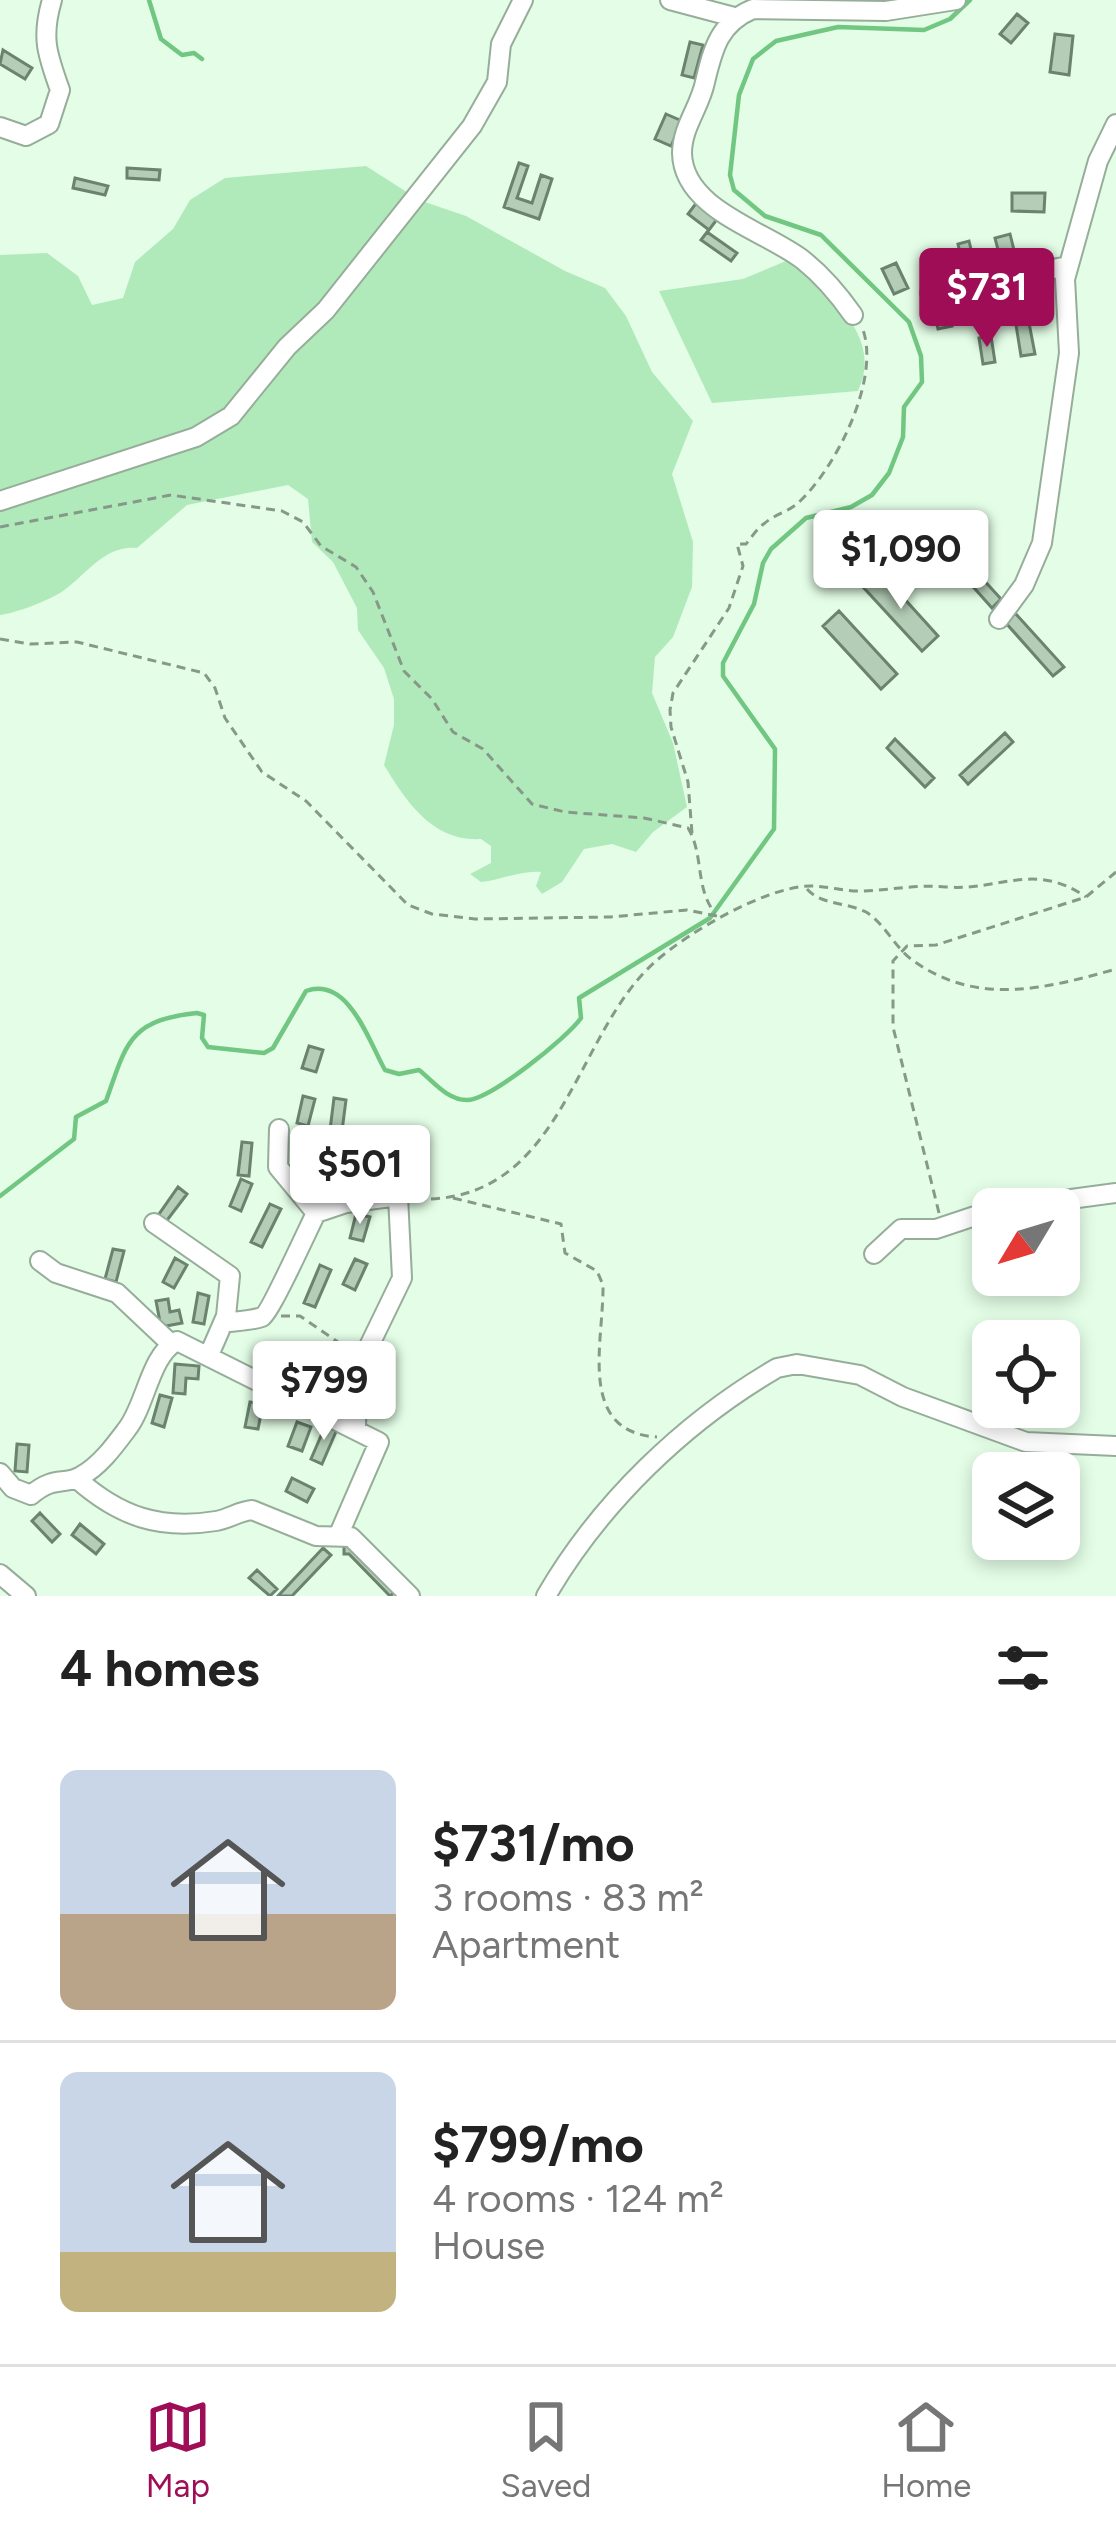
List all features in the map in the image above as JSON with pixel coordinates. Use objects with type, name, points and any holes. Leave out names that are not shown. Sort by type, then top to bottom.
[{"type":"street","points":[[0,127],[26,136],[49,124],[60,90],[42,35],[52,0]]},
{"type":"street","points":[[0,500],[196,437],[232,416],[280,356],[336,298],[472,126],[490,98],[500,71],[501,44],[523,0]]},
{"type":"street","points":[[670,0],[734,17]]},
{"type":"street","points":[[854,315],[821,275],[798,256],[709,202],[683,167],[685,131],[702,96],[723,27],[734,17],[753,9],[886,11],[956,0]]},
{"type":"street","points":[[999,620],[1024,584],[1042,543],[1069,353],[1068,266],[1097,161],[1116,124]]},
{"type":"street","points":[[930,292],[1068,266]]},
{"type":"street","points":[[279,1129],[278,1167],[316,1213]]},
{"type":"street","points":[[1080,1198],[1116,1193]]},
{"type":"street","points":[[316,1213],[398,1196],[402,1278],[362,1359],[354,1399],[356,1429]]},
{"type":"street","points":[[223,1323],[264,1316],[316,1213]]},
{"type":"street","points":[[874,1254],[901,1229],[943,1226],[972,1216]]},
{"type":"street","points":[[154,1223],[230,1276],[232,1288],[223,1323],[209,1355]]},
{"type":"street","points":[[40,1261],[56,1273],[117,1293],[170,1343],[186,1344],[380,1442],[339,1534]]},
{"type":"street","points":[[77,1479],[100,1461],[135,1419],[170,1343]]},
{"type":"street","points":[[546,1596],[600,1516],[641,1472],[777,1368],[797,1364],[860,1375],[1026,1442],[1116,1446]]},
{"type":"street","points":[[0,1473],[13,1488],[31,1495],[56,1478],[77,1479],[96,1496],[140,1520],[167,1526],[252,1510],[316,1536],[351,1537],[410,1596]]},
{"type":"street","points":[[0,1574],[26,1596]]},
{"type":"path","points":[[722,917],[705,898],[692,835],[688,782],[670,727],[673,693],[729,608],[743,566],[737,544],[746,544],[766,521],[788,511],[807,493],[853,415],[868,361],[863,329],[854,315]]},
{"type":"path","points":[[0,527],[171,495],[282,511],[303,522],[321,546],[356,567],[373,592],[404,671],[432,699],[453,731],[483,749],[532,804],[681,825],[692,835]]},
{"type":"path","points":[[0,639],[30,644],[76,642],[204,673],[215,688],[225,718],[262,772],[306,801],[399,900],[420,910],[490,919],[715,913]]},
{"type":"path","points":[[900,950],[957,939],[1086,897],[1116,872]]},
{"type":"path","points":[[449,1197],[500,1175],[536,1143],[580,1081],[600,1036],[648,968],[722,917],[759,898],[805,886],[864,891],[1047,878],[1086,897]]},
{"type":"path","points":[[805,886],[816,898],[866,912],[900,950],[926,970],[974,988],[1034,991],[1116,968]]},
{"type":"path","points":[[900,950],[890,977],[893,1028],[943,1226]]},
{"type":"path","points":[[398,1196],[449,1197],[561,1225],[565,1253],[597,1271],[603,1285],[599,1385],[608,1412],[629,1432],[669,1436]]},
{"type":"path","points":[[264,1316],[300,1316],[362,1359]]},
{"type":"green space","points":[[366,166],[413,196],[251,389],[198,433],[0,497],[0,255],[47,253],[78,276],[92,305],[123,298],[135,262],[173,229],[190,200],[225,178]]},
{"type":"green space","points":[[419,200],[466,216],[605,288],[626,316],[652,372],[693,421],[672,474],[693,542],[692,587],[673,637],[655,657],[652,693],[673,743],[687,807],[653,832],[636,852],[612,844],[584,849],[562,882],[542,894],[536,886],[541,872],[481,882],[470,874],[491,863],[491,846],[481,839],[448,834],[422,817],[384,765],[394,725],[394,699],[384,668],[358,630],[357,608],[333,562],[312,542],[308,499],[288,485],[187,505],[137,548],[106,556],[49,599],[0,615],[0,506],[207,436]]},
{"type":"green space","points":[[791,259],[835,302],[858,334],[864,371],[858,391],[712,403],[659,291],[743,279]]},
{"type":"building","points":[[1017,14],[1028,23],[1011,43],[1000,34]]},
{"type":"building","points":[[1055,34],[1073,36],[1069,75],[1050,72]]},
{"type":"building","points":[[690,42],[703,45],[694,78],[682,75]]},
{"type":"building","points":[[3,50],[32,68],[25,79],[0,64]]},
{"type":"building","points":[[666,114],[682,121],[671,146],[655,139]]},
{"type":"building","points":[[519,163],[528,166],[517,198],[532,203],[541,175],[552,179],[539,219],[504,207]]},
{"type":"building","points":[[127,168],[160,170],[159,180],[127,178]]},
{"type":"building","points":[[75,178],[108,186],[105,195],[73,188]]},
{"type":"building","points":[[1012,193],[1045,193],[1044,212],[1012,211]]},
{"type":"building","points":[[697,202],[718,218],[709,230],[688,214]]},
{"type":"building","points":[[707,232],[737,253],[731,261],[701,240]]},
{"type":"building","points":[[1010,234],[1018,266],[1003,269],[995,238]]},
{"type":"building","points":[[969,241],[977,274],[966,277],[958,244]]},
{"type":"building","points":[[896,263],[908,288],[894,294],[882,269]]},
{"type":"building","points":[[1021,284],[1027,311],[1014,314],[1007,287]]},
{"type":"building","points":[[981,293],[986,318],[974,321],[968,295]]},
{"type":"building","points":[[945,299],[952,326],[938,329],[932,302]]},
{"type":"building","points":[[1029,323],[1035,354],[1021,356],[1016,325]]},
{"type":"building","points":[[991,336],[995,362],[983,364],[979,338]]},
{"type":"building","points":[[944,552],[957,565],[937,585],[924,572]]},
{"type":"building","points":[[969,564],[1001,599],[992,608],[960,572]]},
{"type":"building","points":[[881,573],[938,636],[922,651],[864,588]]},
{"type":"building","points":[[839,611],[897,674],[881,689],[823,626]]},
{"type":"building","points":[[1015,613],[1064,667],[1053,676],[1005,622]]},
{"type":"building","points":[[1005,733],[1013,742],[968,784],[960,775]]},
{"type":"building","points":[[895,739],[934,778],[925,787],[887,748]]},
{"type":"building","points":[[309,1046],[323,1050],[316,1072],[302,1068]]},
{"type":"building","points":[[303,1096],[315,1099],[308,1126],[297,1123]]},
{"type":"building","points":[[334,1098],[346,1100],[342,1131],[330,1130]]},
{"type":"building","points":[[242,1142],[252,1143],[249,1176],[238,1175]]},
{"type":"building","points":[[241,1179],[252,1184],[241,1211],[230,1206]]},
{"type":"building","points":[[178,1187],[187,1194],[165,1223],[157,1217]]},
{"type":"building","points":[[270,1204],[281,1209],[262,1247],[251,1242]]},
{"type":"building","points":[[356,1214],[370,1217],[363,1241],[350,1238]]},
{"type":"building","points":[[113,1249],[124,1251],[116,1282],[105,1279]]},
{"type":"building","points":[[175,1258],[187,1265],[174,1288],[163,1282]]},
{"type":"building","points":[[355,1259],[367,1264],[355,1290],[343,1284]]},
{"type":"building","points":[[320,1265],[331,1270],[315,1307],[304,1303]]},
{"type":"building","points":[[198,1293],[209,1296],[204,1324],[193,1322]]},
{"type":"building","points":[[168,1299],[170,1312],[179,1310],[182,1323],[161,1327],[156,1301]]},
{"type":"building","points":[[313,1345],[326,1349],[317,1375],[305,1370]]},
{"type":"building","points":[[175,1364],[199,1366],[198,1379],[186,1378],[185,1394],[173,1393]]},
{"type":"building","points":[[160,1395],[172,1398],[164,1427],[152,1423]]},
{"type":"building","points":[[250,1402],[263,1404],[258,1429],[245,1427]]},
{"type":"building","points":[[297,1422],[311,1427],[302,1451],[288,1446]]},
{"type":"building","points":[[327,1422],[338,1427],[322,1464],[311,1459]]},
{"type":"building","points":[[17,1444],[29,1445],[27,1472],[15,1471]]},
{"type":"building","points":[[292,1478],[314,1489],[307,1502],[286,1491]]},
{"type":"building","points":[[40,1513],[60,1534],[52,1542],[32,1521]]},
{"type":"building","points":[[80,1524],[104,1544],[96,1554],[72,1535]]},
{"type":"building","points":[[344,1542],[398,1590],[390,1596],[344,1554]]},
{"type":"building","points":[[323,1548],[331,1555],[292,1596],[278,1596]]},
{"type":"building","points":[[257,1570],[277,1589],[270,1596],[249,1578]]},
{"type":"waterway","points":[[149,0],[161,39],[182,55],[194,53],[202,59]]},
{"type":"waterway","points":[[0,1196],[74,1139],[76,1117],[106,1101],[125,1050],[156,1022],[204,1015],[202,1038],[208,1047],[264,1053],[273,1048],[306,991],[321,989],[334,993],[356,1014],[385,1070],[399,1074],[419,1070],[447,1093],[467,1100],[510,1079],[561,1039],[581,1018],[579,998],[710,918],[774,829],[775,749],[723,676],[723,663],[754,604],[771,549],[806,518],[851,507],[872,495],[889,473],[903,437],[904,407],[922,382],[921,356],[909,322],[821,235],[765,216],[734,190],[730,175],[739,95],[753,59],[776,41],[838,27],[924,30],[950,19],[970,0]]}]
